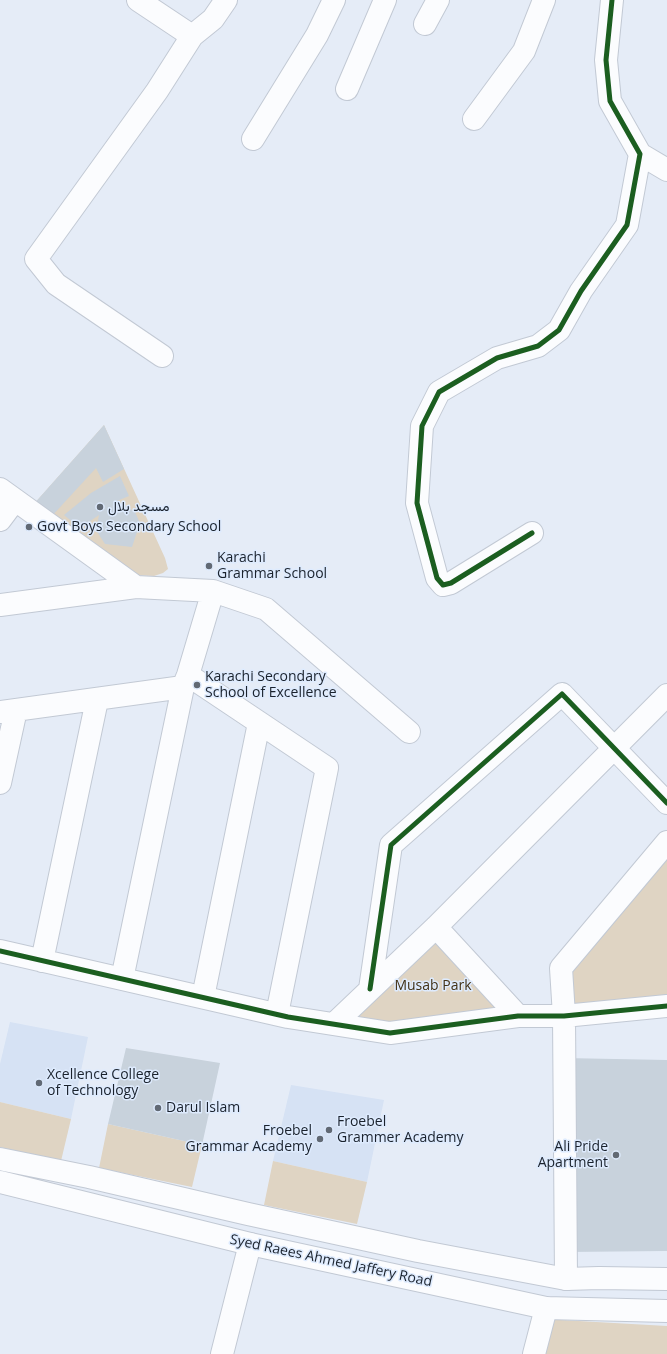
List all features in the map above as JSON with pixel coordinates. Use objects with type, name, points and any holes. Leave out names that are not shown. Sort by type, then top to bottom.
[{"type":"street","points":[[138,0],[192,36]]},
{"type":"street","points":[[162,356],[56,284],[36,259],[157,91],[192,36],[213,19],[226,0]]},
{"type":"street","points":[[253,140],[317,35],[334,0]]},
{"type":"street","points":[[347,90],[385,0]]},
{"type":"street","points":[[425,24],[438,0]]},
{"type":"street","points":[[474,119],[524,51],[544,0]]},
{"type":"street","points":[[612,0],[606,60],[610,101],[640,154],[667,170]]},
{"type":"street","points":[[532,533],[451,583],[443,585],[437,578],[417,503],[422,426],[438,392],[497,358],[538,346],[558,330],[580,291],[627,225],[640,154]]},
{"type":"street","points":[[0,520],[8,494],[136,587]]},
{"type":"street","points":[[0,605],[136,587],[213,591],[266,609],[409,732]]},
{"type":"street","points":[[122,979],[186,681],[213,591]]},
{"type":"street","points":[[0,783],[8,711],[97,700],[186,681],[259,722],[327,768],[277,1014]]},
{"type":"street","points":[[370,989],[391,845],[562,694],[667,803]]},
{"type":"street","points":[[334,1024],[436,927],[667,695]]},
{"type":"street","points":[[42,960],[97,700]]},
{"type":"street","points":[[203,997],[259,722]]},
{"type":"street","points":[[566,1279],[564,1016],[562,968],[667,842]]},
{"type":"street","points":[[436,927],[518,1016]]},
{"type":"street","points":[[0,951],[277,1014],[390,1033],[518,1016],[564,1016],[667,1006]]},
{"type":"street","name":"Syed Raees Ahmed Jaffery Road","points":[[0,1159],[89,1177],[248,1214],[418,1251],[566,1279],[667,1279]]},
{"type":"street","name":"Syed Raees Ahmed Jaffery Road","points":[[0,1182],[250,1244],[546,1308],[667,1311]]},
{"type":"street","points":[[222,1354],[250,1244]]},
{"type":"street","points":[[534,1354],[546,1308]]},
{"type":"shaded area","name":"Xcellence College of Technology","points":[[10,1022],[88,1037],[71,1119],[0,1102],[0,1064]]},
{"type":"shaded area","name":"Froebel Grammer Academy","points":[[291,1085],[384,1100],[367,1182],[273,1161]]},
{"type":"green space","points":[[104,425],[165,558],[168,569],[163,573],[154,576],[132,575],[33,505]]},
{"type":"green space","points":[[667,842],[667,1006],[564,1016],[561,968]]},
{"type":"green space","name":"Musab Park","points":[[436,927],[518,1016],[390,1033],[334,1024]]},
{"type":"green space","points":[[0,1102],[71,1119],[61,1161],[0,1147]]},
{"type":"green space","points":[[108,1124],[202,1145],[192,1187],[99,1168]]},
{"type":"green space","points":[[273,1161],[367,1182],[357,1224],[264,1205]]},
{"type":"green space","points":[[543,1319],[667,1326],[667,1354],[534,1354]]},
{"type":"building","name":"مسجد بلال","points":[[104,425],[124,469],[103,482],[96,468],[51,517],[33,505]]},
{"type":"building","name":"مسجد بلال","points":[[120,476],[129,496],[117,501],[135,512],[140,523],[132,547],[105,544],[96,530],[99,515],[80,528],[64,515],[91,493]]},
{"type":"building","points":[[126,1048],[220,1063],[202,1145],[108,1124]]},
{"type":"building","name":"Ali Pride Apartment","points":[[564,1058],[667,1060],[667,1251],[566,1252]]},
{"type":"cycle path","points":[[532,533],[451,583],[443,585],[437,578],[417,503],[422,426],[439,392],[497,358],[538,346],[559,330],[581,291],[627,225],[640,154],[610,101],[606,60],[612,0]]},
{"type":"cycle path","points":[[370,989],[391,845],[562,694],[667,803]]},
{"type":"cycle path","points":[[0,951],[288,1017],[390,1033],[518,1016],[564,1016],[667,1006]]},
{"type":"place","name":"مسجد بلال","points":[[100,507]]},
{"type":"place","name":"Govt Boys Secondary School","points":[[29,527]]},
{"type":"place","name":"Karachi Grammar School","points":[[209,566]]},
{"type":"place","name":"Karachi Secondary School of Excellence","points":[[197,685]]},
{"type":"place","name":"Xcellence College of Technology","points":[[39,1083]]},
{"type":"place","name":"Darul Islam","points":[[158,1108]]},
{"type":"place","name":"Froebel Grammer Academy","points":[[329,1130]]},
{"type":"place","name":"Froebel Grammar Academy","points":[[320,1139]]},
{"type":"place","name":"Ali Pride Apartment","points":[[616,1155]]}]
